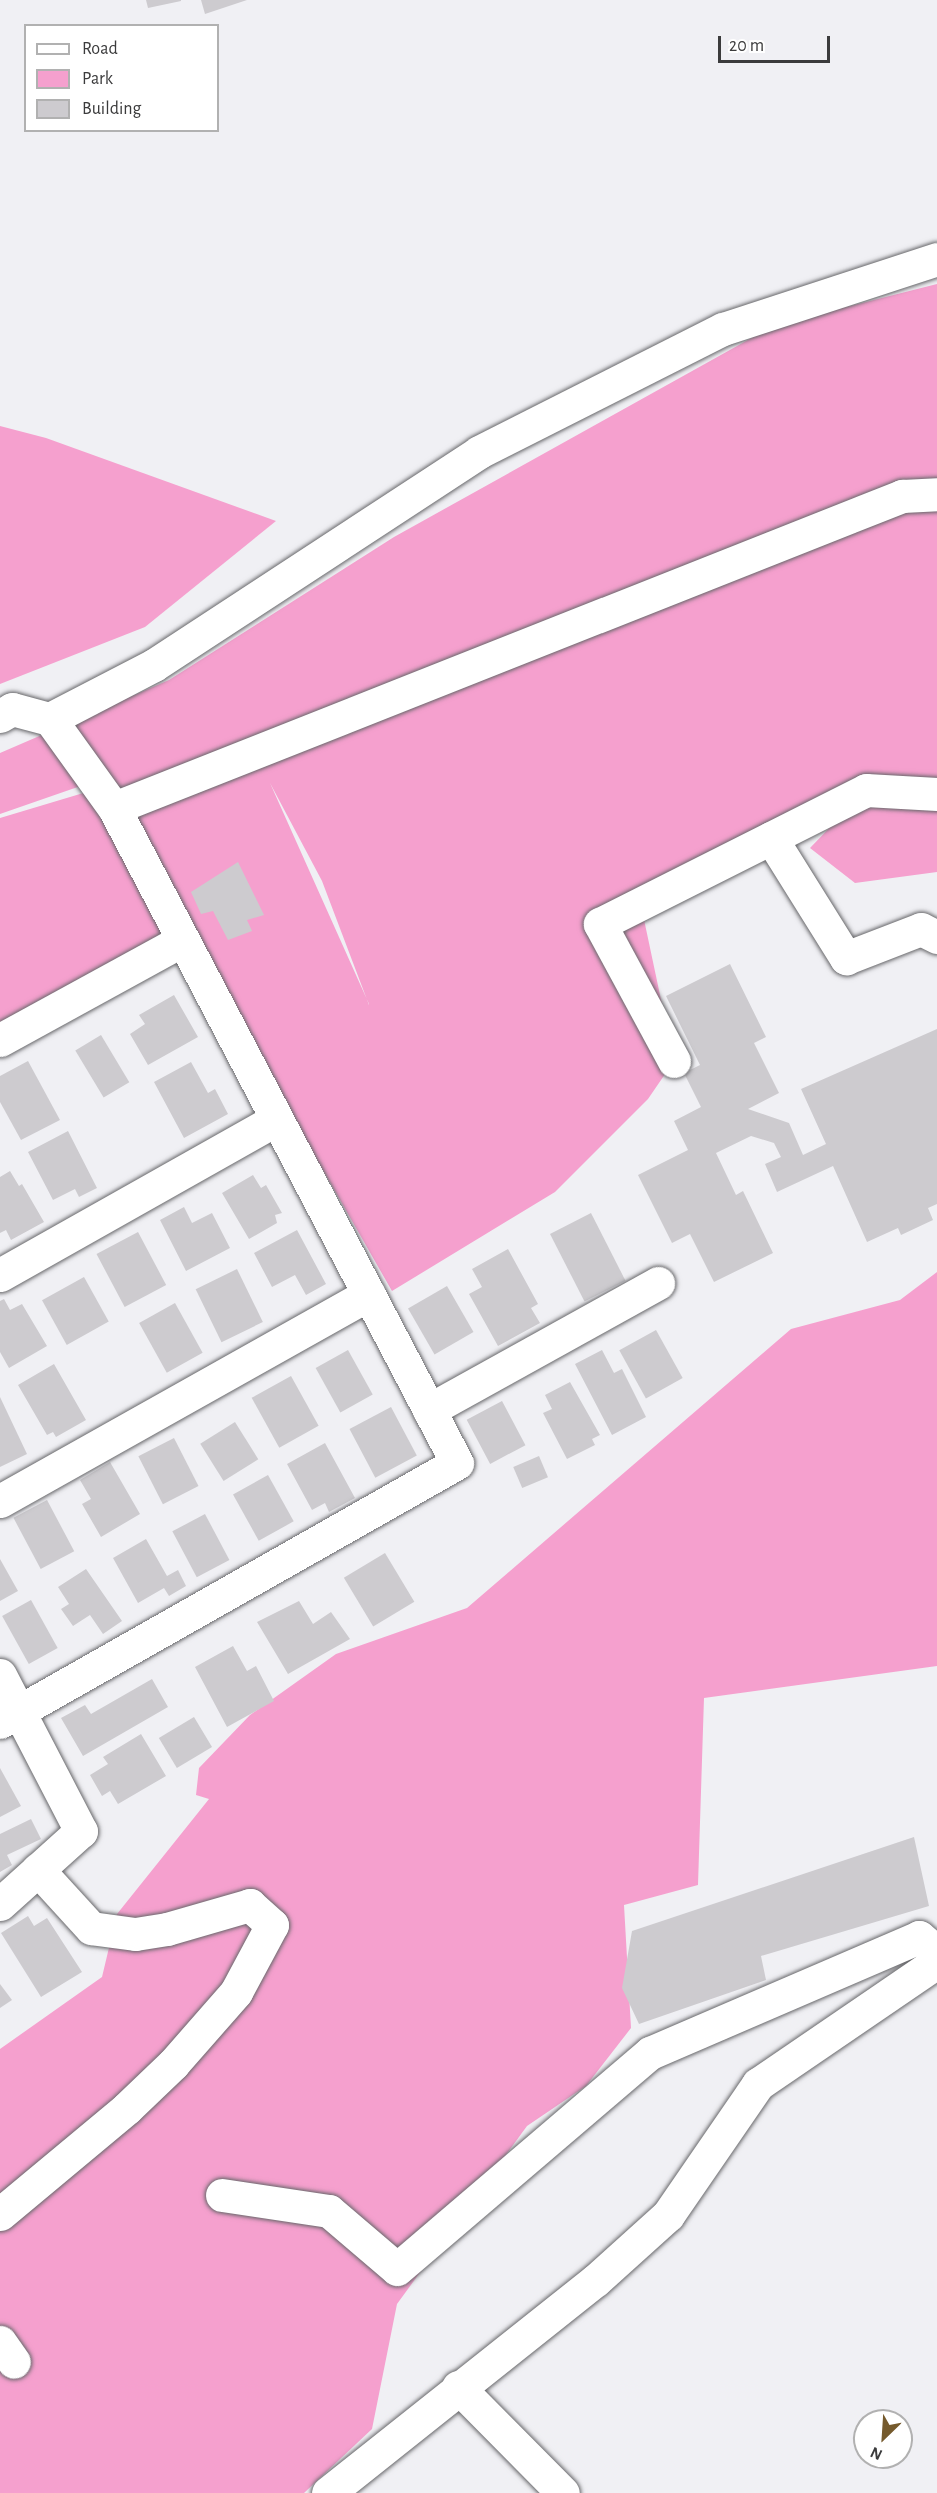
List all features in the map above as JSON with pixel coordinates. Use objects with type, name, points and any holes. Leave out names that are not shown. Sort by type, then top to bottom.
[{"type":"street","points":[[50,719],[154,665],[479,452],[723,329],[937,259]]},
{"type":"street","points":[[114,808],[902,496],[937,494]]},
{"type":"street","points":[[0,716],[12,709],[50,719],[114,808],[181,941],[457,1463],[10,1716]]},
{"type":"street","points":[[674,1061],[600,924],[866,790],[937,794]]},
{"type":"street","points":[[771,838],[846,958],[921,929],[937,937]]},
{"type":"street","points":[[0,1040],[181,941]]},
{"type":"street","points":[[0,1275],[275,1120]]},
{"type":"street","points":[[429,1410],[658,1283]]},
{"type":"street","points":[[0,1501],[369,1294]]},
{"type":"street","points":[[0,1675],[10,1716],[81,1832],[0,1904]]},
{"type":"street","points":[[0,2214],[127,2108],[173,2064],[236,1992],[272,1925],[250,1905],[167,1929],[135,1934],[91,1928],[38,1870]]},
{"type":"street","points":[[222,2194],[329,2211],[397,2268],[650,2053],[919,1937],[937,1952]]},
{"type":"street","points":[[328,2493],[458,2387],[596,2280],[668,2216],[758,2084],[937,1962]]},
{"type":"street","points":[[458,2387],[563,2493]]},
{"type":"green space","points":[[937,284],[937,872],[855,883],[810,848],[864,792],[642,910],[674,1061],[648,1099],[555,1192],[392,1291],[260,1060],[181,941],[0,1036],[0,818],[100,788],[95,781],[0,814],[0,753],[169,680],[394,537],[775,325]],"holes":[[[270,783],[322,881],[367,999]]]},
{"type":"green space","points":[[0,426],[46,438],[276,521],[145,627],[0,684]]},
{"type":"green space","points":[[937,1272],[937,1666],[704,1698],[698,1885],[624,1905],[631,2028],[586,2086],[527,2126],[397,2304],[372,2429],[304,2493],[0,2493],[0,2049],[102,1977],[117,1914],[209,1799],[196,1795],[199,1768],[250,1715],[336,1654],[467,1608],[791,1329],[900,1300]]},
{"type":"building","points":[[146,0],[181,0],[181,1],[148,8]]},
{"type":"building","points":[[201,0],[247,0],[205,14]]},
{"type":"building","points":[[238,862],[264,915],[247,920],[252,931],[228,940],[213,911],[201,914],[191,892]]},
{"type":"building","points":[[730,964],[766,1037],[754,1043],[779,1093],[748,1109],[789,1123],[803,1155],[826,1144],[801,1089],[937,1029],[937,1204],[928,1208],[933,1220],[901,1235],[898,1228],[867,1242],[833,1166],[777,1192],[765,1164],[781,1157],[774,1143],[751,1136],[716,1153],[736,1195],[743,1191],[773,1253],[714,1282],[690,1234],[672,1243],[638,1175],[688,1150],[674,1121],[701,1107],[684,1073],[700,1065],[666,996]]},
{"type":"building","points":[[174,995],[198,1037],[148,1065],[130,1034],[145,1024],[139,1015]]},
{"type":"building","points":[[101,1035],[129,1082],[104,1098],[75,1050]]},
{"type":"building","points":[[28,1061],[60,1120],[21,1140],[0,1102],[0,1076]]},
{"type":"building","points":[[191,1062],[208,1093],[215,1089],[228,1114],[184,1138],[154,1082]]},
{"type":"building","points":[[68,1131],[97,1188],[79,1197],[75,1189],[53,1200],[28,1152]]},
{"type":"building","points":[[10,1171],[19,1186],[22,1184],[44,1222],[11,1240],[6,1230],[0,1233],[0,1177]]},
{"type":"building","points":[[253,1175],[261,1188],[266,1185],[282,1213],[275,1215],[277,1223],[249,1239],[222,1193]]},
{"type":"building","points":[[184,1207],[192,1223],[212,1213],[230,1248],[186,1271],[160,1220]]},
{"type":"building","points":[[591,1213],[626,1281],[585,1302],[550,1234]]},
{"type":"building","points":[[297,1230],[326,1284],[306,1295],[295,1275],[272,1287],[254,1253]]},
{"type":"building","points":[[138,1232],[166,1285],[125,1307],[97,1254]]},
{"type":"building","points":[[508,1249],[538,1304],[531,1308],[540,1323],[498,1346],[469,1294],[482,1287],[472,1269]]},
{"type":"building","points":[[237,1269],[263,1322],[222,1342],[196,1289]]},
{"type":"building","points":[[84,1277],[109,1322],[67,1345],[42,1300]]},
{"type":"building","points":[[447,1286],[474,1332],[435,1354],[408,1308]]},
{"type":"building","points":[[4,1299],[10,1310],[22,1304],[47,1346],[9,1368],[0,1352],[0,1301]]},
{"type":"building","points":[[175,1303],[203,1353],[167,1373],[139,1323]]},
{"type":"building","points":[[656,1330],[683,1378],[646,1398],[619,1350]]},
{"type":"building","points":[[348,1350],[373,1395],[340,1413],[316,1368]]},
{"type":"building","points":[[602,1350],[614,1373],[622,1369],[646,1417],[612,1435],[575,1364]]},
{"type":"building","points":[[54,1364],[86,1420],[56,1437],[53,1432],[47,1435],[18,1385]]},
{"type":"building","points":[[291,1376],[319,1426],[279,1448],[252,1398]]},
{"type":"building","points":[[570,1382],[600,1435],[592,1439],[595,1445],[567,1459],[543,1413],[552,1409],[545,1395]]},
{"type":"building","points":[[0,1397],[27,1454],[0,1467]]},
{"type":"building","points":[[502,1401],[525,1445],[490,1464],[467,1420]]},
{"type":"building","points":[[391,1407],[417,1456],[375,1478],[350,1429]]},
{"type":"building","points":[[235,1422],[258,1459],[224,1481],[200,1444]]},
{"type":"building","points":[[174,1438],[199,1486],[163,1504],[138,1456]]},
{"type":"building","points":[[325,1443],[355,1498],[329,1512],[325,1503],[312,1510],[287,1464]]},
{"type":"building","points":[[539,1456],[548,1477],[522,1488],[513,1467]]},
{"type":"building","points":[[110,1462],[140,1514],[101,1537],[82,1504],[91,1499],[80,1480]]},
{"type":"building","points":[[268,1475],[294,1521],[259,1541],[233,1494]]},
{"type":"building","points":[[47,1500],[74,1551],[41,1569],[13,1518]]},
{"type":"building","points":[[205,1514],[229,1560],[197,1577],[172,1531]]},
{"type":"building","points":[[146,1539],[167,1576],[178,1570],[186,1586],[169,1596],[164,1588],[138,1603],[113,1558]]},
{"type":"building","points":[[385,1553],[414,1602],[373,1627],[344,1578]]},
{"type":"building","points":[[0,1559],[18,1591],[0,1601]]},
{"type":"building","points":[[86,1569],[122,1621],[103,1634],[90,1615],[73,1626],[61,1609],[69,1604],[58,1587]]},
{"type":"building","points":[[31,1600],[58,1648],[29,1664],[2,1616]]},
{"type":"building","points":[[299,1601],[313,1624],[331,1612],[350,1639],[288,1674],[257,1622]]},
{"type":"building","points":[[233,1646],[247,1671],[256,1666],[274,1701],[227,1727],[195,1667]]},
{"type":"building","points":[[152,1679],[168,1707],[83,1756],[61,1718],[85,1705],[91,1714]]},
{"type":"building","points":[[194,1717],[212,1747],[177,1768],[159,1738]]},
{"type":"building","points":[[141,1734],[166,1776],[118,1804],[110,1791],[102,1796],[90,1775],[108,1764],[103,1757]]},
{"type":"building","points":[[0,1768],[21,1806],[0,1817]]},
{"type":"building","points":[[31,1819],[41,1839],[7,1855],[12,1865],[0,1872],[0,1834]]},
{"type":"building","points":[[914,1837],[929,1906],[761,1956],[766,1980],[639,2024],[622,1988],[632,1931]]},
{"type":"building","points":[[28,1916],[34,1926],[47,1918],[82,1972],[41,1997],[1,1933]]},
{"type":"building","points":[[0,1984],[12,2000],[0,2008]]}]
